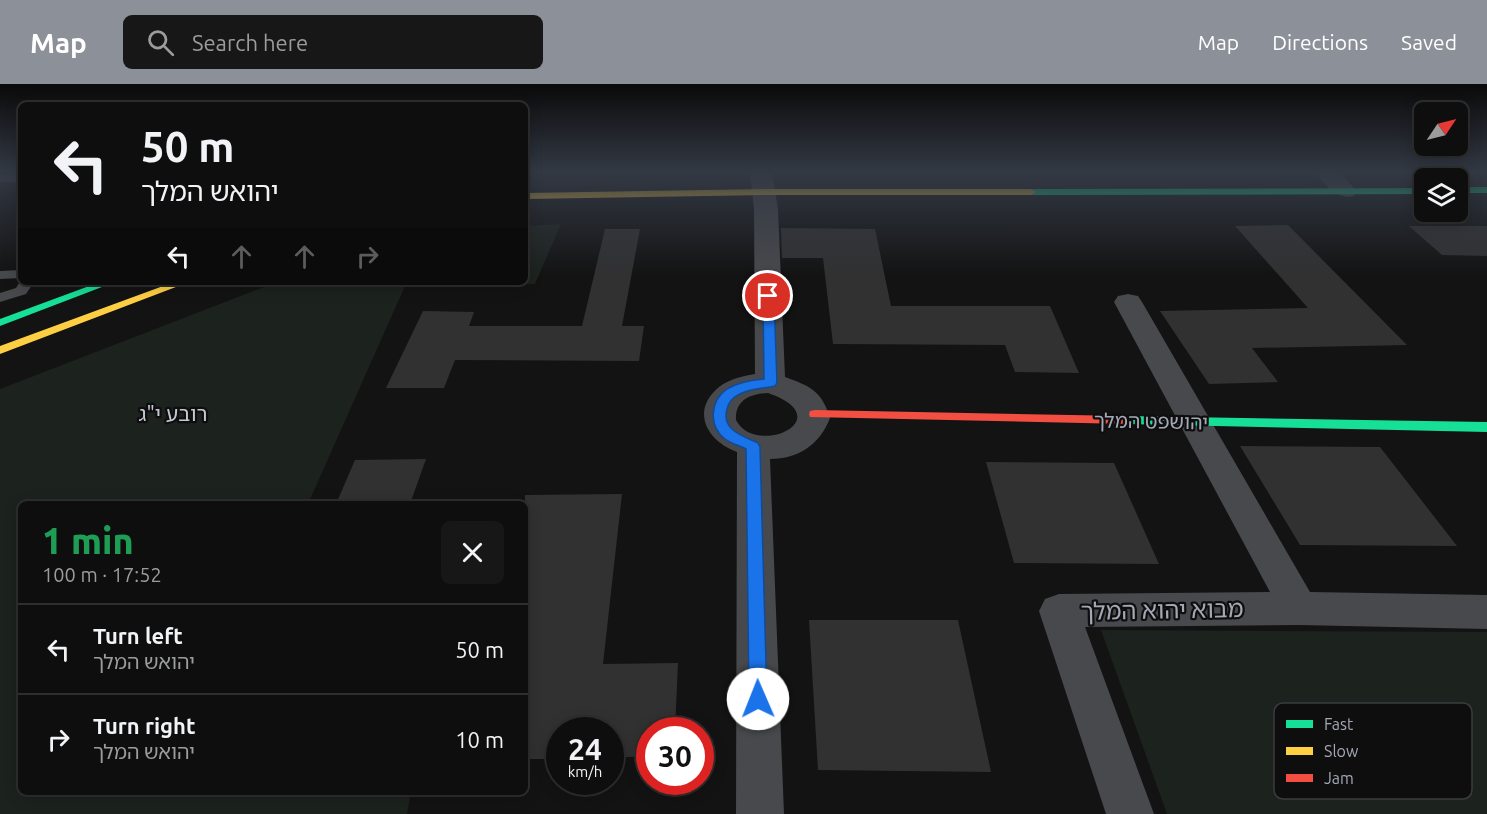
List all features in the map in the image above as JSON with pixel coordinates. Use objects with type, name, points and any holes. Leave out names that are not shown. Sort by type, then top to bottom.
[{"type":"street","points":[[764,206],[770,383]]},
{"type":"street","points":[[0,323],[102,285]]},
{"type":"street","points":[[0,350],[176,285]]},
{"type":"street","points":[[1128,302],[1299,608],[1487,612]]},
{"type":"street","points":[[770,383],[789,387],[802,394],[811,403],[815,414],[814,423],[808,433],[796,442],[770,448],[753,447],[730,436],[721,426],[719,412],[723,402],[732,392],[754,384],[770,383]]},
{"type":"street","name":"יהושפט המלך","points":[[815,414],[1487,427]]},
{"type":"street","points":[[753,447],[760,814]]},
{"type":"street","name":"מבוא יהוא המלך","points":[[1130,814],[1059,611],[1299,608]]},
{"type":"lane","points":[[0,275],[18,274]]},
{"type":"lane","points":[[0,298],[21,291],[25,285]]},
{"type":"shaded area","points":[[561,224],[535,284],[528,284],[528,226]]},
{"type":"shaded area","points":[[269,285],[470,285],[405,286],[309,501],[18,501],[18,795],[410,795],[407,814],[0,814],[0,389]]},
{"type":"shaded area","points":[[1101,630],[1487,632],[1487,814],[1167,814]]},
{"type":"building","points":[[1288,225],[1407,345],[1252,348],[1278,382],[1209,384],[1160,311],[1308,308],[1235,226]]},
{"type":"building","points":[[1409,226],[1487,226],[1487,256],[1442,255]]},
{"type":"building","points":[[781,228],[875,229],[891,306],[1050,306],[1079,373],[1015,372],[1005,345],[833,344],[823,258],[782,258]]},
{"type":"building","points":[[605,229],[640,229],[622,326],[644,326],[639,361],[455,360],[444,388],[386,388],[423,311],[474,312],[469,326],[582,326]]},
{"type":"building","points":[[1240,446],[1380,447],[1457,546],[1300,545]]},
{"type":"building","points":[[426,459],[411,501],[337,501],[355,460]]},
{"type":"building","points":[[986,462],[1114,463],[1159,564],[1014,563]]},
{"type":"building","points":[[622,494],[603,664],[678,663],[676,717],[636,717],[636,757],[624,757],[624,717],[546,717],[546,759],[528,759],[528,501],[525,501],[525,495]]},
{"type":"building","points":[[809,620],[958,620],[991,772],[818,770]]},
{"type":"traffic: fast","points":[[0,323],[102,285]]},
{"type":"traffic: fast","points":[[1126,420],[1487,427]]},
{"type":"traffic: slow","points":[[0,350],[176,285]]},
{"type":"traffic: jam","points":[[815,414],[1126,420]]},
{"type":"district","name":"רובע י\"ג","points":[[173,413]]},
{"type":"route","points":[[758,699],[753,447],[730,436],[721,426],[719,412],[723,402],[732,392],[754,384],[770,383],[768,296]]}]
